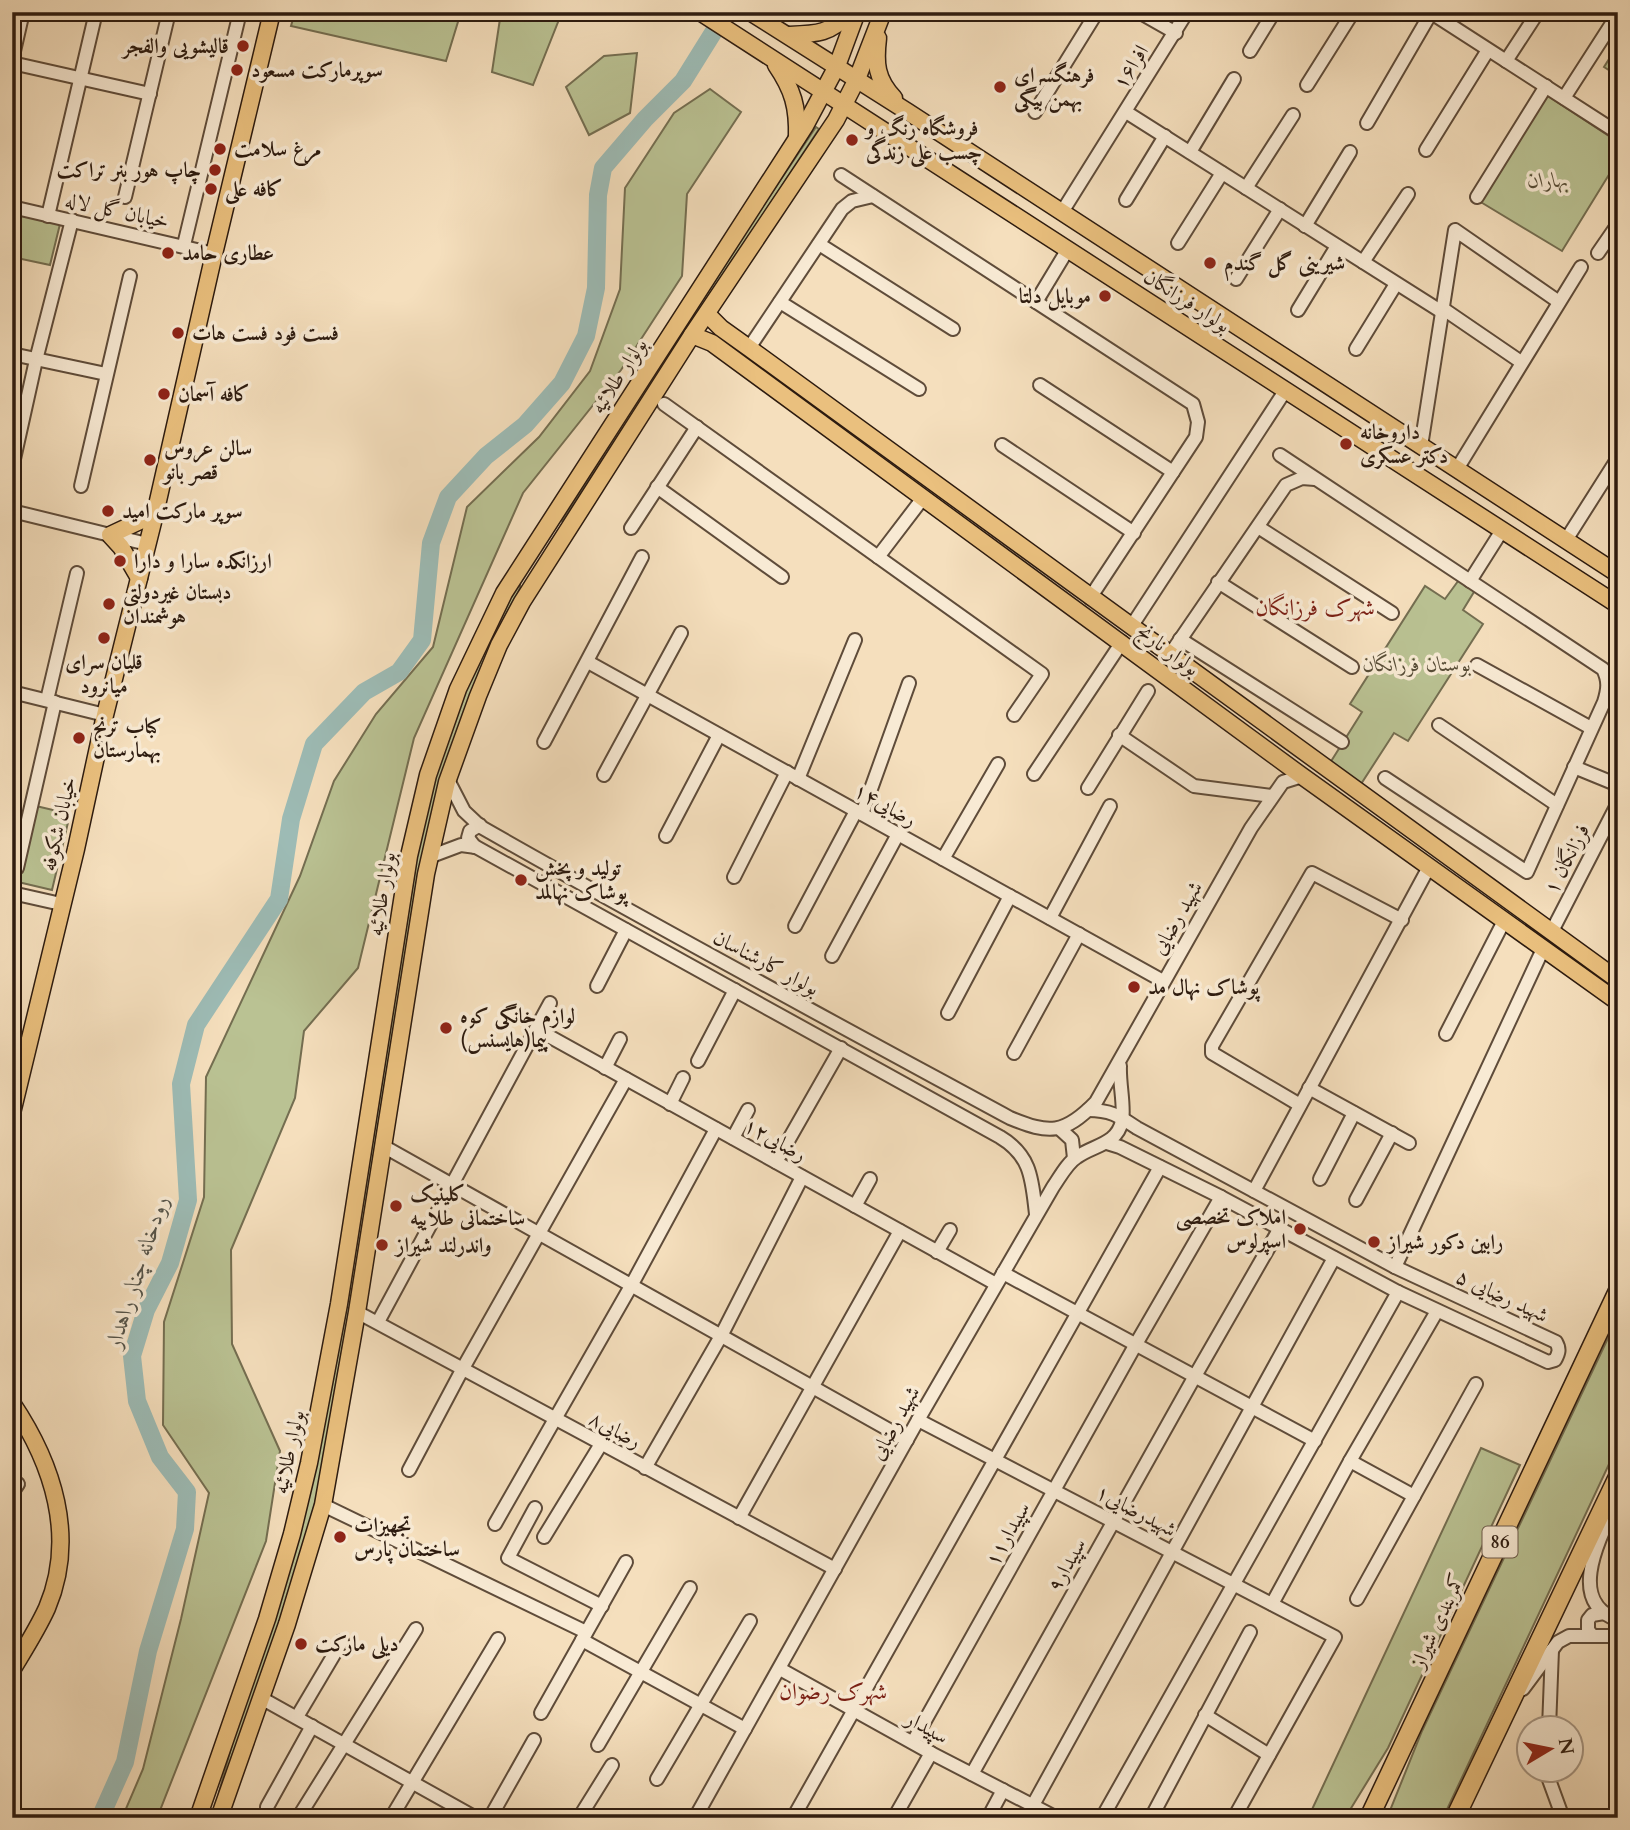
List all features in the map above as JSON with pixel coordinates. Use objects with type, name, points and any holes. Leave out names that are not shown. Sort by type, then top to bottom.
[{"type":"highway","name":"کمربندی شیراز","points":[[1369,1818],[1618,1291]]},
{"type":"highway","points":[[1455,1818],[1618,1477]]},
{"type":"main road","name":"خیابان شکوفه","points":[[12,1113],[15,1088],[155,514],[272,12]]},
{"type":"main road","name":"بولوار فرزانگان","points":[[700,12],[1618,605]]},
{"type":"main road","name":"بولوار فرزانگان","points":[[750,12],[1618,574]]},
{"type":"main road","points":[[787,34],[822,33],[839,25],[851,12]]},
{"type":"main road","name":"بولوار طلائیه","points":[[198,1818],[267,1619],[309,1463],[339,1304],[409,856],[428,775],[458,689],[504,593],[801,132],[837,66],[857,12]]},
{"type":"main road","points":[[881,16],[876,55],[877,72],[884,87],[908,112]]},
{"type":"main road","name":"بولوار طلائیه","points":[[221,1812],[287,1624],[323,1505],[357,1312],[429,857],[448,780],[478,696],[499,645],[562,537],[845,105],[881,16]]},
{"type":"main road","points":[[849,37],[848,43],[856,52],[868,49]]},
{"type":"main road","points":[[790,70],[804,65],[807,59],[804,45]]},
{"type":"main road","points":[[770,57],[794,99],[801,132]]},
{"type":"main road","points":[[870,121],[866,116],[866,103],[871,98],[883,96]]},
{"type":"main road","points":[[801,132],[809,123],[820,123],[825,132],[824,138]]},
{"type":"main road","points":[[1178,320],[1192,297]]},
{"type":"main road","name":"بولوار نارنج","points":[[707,314],[748,348],[1169,656],[1618,980]]},
{"type":"main road","points":[[712,343],[711,333],[721,328]]},
{"type":"main road","name":"بولوار نارنج","points":[[692,335],[712,343],[1303,776],[1618,1002]]},
{"type":"main road","points":[[139,578],[121,547],[110,535],[155,514]]},
{"type":"main road","points":[[546,525],[562,537]]},
{"type":"main road","points":[[1011,563],[1022,548]]},
{"type":"main road","points":[[12,1670],[46,1609],[57,1573],[61,1537],[54,1486],[45,1462],[14,1405]]},
{"type":"main road","points":[[204,1799],[221,1812]]},
{"type":"street","points":[[23,12],[12,61],[150,94]]},
{"type":"street","points":[[48,216],[96,12]]},
{"type":"street","points":[[125,197],[169,12]]},
{"type":"street","points":[[184,245],[240,12]]},
{"type":"street","points":[[1035,112],[1097,12]]},
{"type":"street","points":[[1139,12],[1176,33]]},
{"type":"street","name":"۱۶افرا","points":[[1062,212],[1176,33],[1186,12]]},
{"type":"street","points":[[1250,51],[1274,12]]},
{"type":"street","points":[[1307,85],[1353,12]]},
{"type":"street","points":[[1506,61],[1538,12]]},
{"type":"street","points":[[1367,122],[1431,13],[1618,133]]},
{"type":"street","points":[[1564,98],[1618,14]]},
{"type":"street","points":[[1426,150],[1488,50]]},
{"type":"street","points":[[1190,152],[1234,79]]},
{"type":"street","points":[[1477,197],[1546,86]]},
{"type":"street","points":[[1126,112],[1521,362]]},
{"type":"street","points":[[1246,188],[1293,115]]},
{"type":"street","points":[[1126,200],[1165,136]]},
{"type":"street","points":[[1306,226],[1350,152]]},
{"type":"street","points":[[1178,243],[1222,173]]},
{"type":"street","points":[[841,175],[1193,404],[1198,422],[1196,437],[1090,598]]},
{"type":"street","points":[[1363,262],[1408,194]]},
{"type":"street","points":[[748,348],[842,209],[852,201],[873,196]]},
{"type":"street","name":"خیابان گل لاله","points":[[12,206],[214,254]]},
{"type":"street","points":[[1236,279],[1280,209]]},
{"type":"street","points":[[12,468],[72,220]]},
{"type":"street","points":[[1598,253],[1618,224]]},
{"type":"street","points":[[1422,446],[1455,230],[1559,302]]},
{"type":"street","points":[[819,244],[953,329]]},
{"type":"street","points":[[1298,310],[1337,246]]},
{"type":"street","points":[[1036,302],[1068,249]]},
{"type":"street","points":[[1457,469],[1581,267]]},
{"type":"street","points":[[81,486],[130,276]]},
{"type":"street","points":[[1356,349],[1396,284]]},
{"type":"street","points":[[780,302],[919,389]]},
{"type":"street","points":[[12,354],[106,374]]},
{"type":"street","points":[[1040,385],[1173,472]]},
{"type":"street","points":[[1131,627],[1285,391]]},
{"type":"street","points":[[664,404],[1042,674],[1014,715]]},
{"type":"street","points":[[631,528],[697,427]]},
{"type":"street","points":[[1002,445],[1133,533]]},
{"type":"street","points":[[1280,455],[1603,669],[1608,679],[1604,702],[1527,872],[1385,778]]},
{"type":"street","points":[[1566,540],[1618,458]]},
{"type":"street","points":[[1169,656],[1286,485],[1302,478],[1316,479]]},
{"type":"street","points":[[657,487],[782,577]]},
{"type":"street","points":[[878,557],[923,498]]},
{"type":"street","points":[[12,512],[147,544]]},
{"type":"street","points":[[1258,527],[1392,613]]},
{"type":"street","points":[[1470,581],[1501,531]]},
{"type":"street","points":[[544,742],[642,557]]},
{"type":"street","points":[[17,869],[77,573]]},
{"type":"street","points":[[1218,582],[1352,667]]},
{"type":"street","points":[[604,775],[681,634]]},
{"type":"street","points":[[1180,639],[1342,742]]},
{"type":"street","points":[[733,877],[792,775],[855,640]]},
{"type":"street","points":[[1034,775],[1122,642]]},
{"type":"street","name":"رضایی۱۴","points":[[588,662],[1163,981]]},
{"type":"street","points":[[1477,664],[1591,728]]},
{"type":"street","points":[[795,926],[859,812],[909,683]]},
{"type":"street","points":[[1088,788],[1148,691]]},
{"type":"street","points":[[12,707],[14,692],[105,715]]},
{"type":"street","points":[[1439,725],[1558,805]]},
{"type":"street","points":[[666,836],[719,735]]},
{"type":"street","points":[[1119,735],[1194,786],[1272,796],[1283,782],[1303,776]]},
{"type":"street","points":[[943,859],[998,764]]},
{"type":"street","points":[[1574,766],[1618,785]]},
{"type":"street","name":"بولوار کارشناسان","points":[[448,780],[464,811],[480,825],[650,923],[775,988],[1010,1118],[1037,1129],[1060,1129]]},
{"type":"street","name":"شهید رضایی","points":[[1088,1110],[1096,1102],[1120,1062],[1163,981],[1272,796]]},
{"type":"street","name":"فرزانگان ۱","points":[[1551,933],[1618,803]]},
{"type":"street","points":[[1050,918],[1110,806]]},
{"type":"street","points":[[475,847],[468,838],[470,831],[480,825]]},
{"type":"street","points":[[832,956],[898,834]]},
{"type":"street","points":[[429,857],[461,845],[475,847]]},
{"type":"street","name":"بولوار کارشناسان","points":[[475,847],[1000,1137],[1013,1145],[1023,1156]]},
{"type":"street","points":[[1254,1191],[1429,866]]},
{"type":"street","points":[[1300,1105],[1212,1053],[1212,1046],[1312,873],[1402,920]]},
{"type":"street","points":[[12,893],[61,904]]},
{"type":"street","points":[[947,1013],[1010,896]]},
{"type":"street","points":[[1446,1034],[1504,921]]},
{"type":"street","points":[[597,986],[626,930]]},
{"type":"street","points":[[1014,1053],[1079,934]]},
{"type":"street","points":[[1395,1268],[1543,949]]},
{"type":"street","points":[[698,1061],[735,990]]},
{"type":"street","points":[[378,1322],[550,1003]]},
{"type":"street","name":"رضایی۱۲","points":[[536,1029],[937,1252],[1076,1312],[1315,1441]]},
{"type":"street","points":[[605,1068],[620,1039]]},
{"type":"street","points":[[776,1162],[841,1048]]},
{"type":"street","name":"شهید رضایی","points":[[1120,1062],[1119,1083],[1123,1119]]},
{"type":"street","points":[[670,1104],[683,1078]]},
{"type":"street","points":[[409,1470],[462,1370],[626,1079]]},
{"type":"street","points":[[1309,1088],[1409,1143]]},
{"type":"street","points":[[733,1138],[748,1110]]},
{"type":"street","points":[[1074,1158],[1072,1140],[1060,1129],[1088,1110]]},
{"type":"street","name":"شهید رضایی ۵","points":[[1088,1110],[1105,1110],[1395,1268],[1556,1342],[1558,1355],[1555,1360],[1548,1362],[1437,1311],[1221,1197],[1107,1143]]},
{"type":"street","points":[[1320,1179],[1354,1113]]},
{"type":"street","points":[[1000,1137],[1013,1132],[1010,1118]]},
{"type":"street","points":[[1107,1143],[1119,1131],[1123,1119]]},
{"type":"street","points":[[495,1524],[631,1286],[716,1129]]},
{"type":"street","points":[[1036,1214],[1031,1178],[1023,1156],[1024,1139],[1037,1129]]},
{"type":"street","points":[[1356,1200],[1391,1133]]},
{"type":"street","points":[[793,1818],[996,1459],[1155,1165],[1162,1141]]},
{"type":"street","name":"شهید رضایی","points":[[695,1818],[1036,1214],[1074,1158],[1107,1143]]},
{"type":"street","points":[[383,1146],[907,1440]]},
{"type":"street","points":[[645,1468],[721,1336],[802,1177]]},
{"type":"street","points":[[1031,1178],[1043,1186],[1053,1187]]},
{"type":"street","points":[[855,1206],[870,1179]]},
{"type":"street","name":"سپیدار۱۱","points":[[913,1742],[1221,1197]]},
{"type":"street","name":"سپیدار۹","points":[[972,1774],[1280,1228]]},
{"type":"street","points":[[937,1252],[950,1230]]},
{"type":"street","points":[[739,1518],[900,1231]]},
{"type":"street","points":[[1033,1805],[1334,1258]]},
{"type":"street","points":[[1102,1818],[1398,1292]]},
{"type":"street","points":[[1272,1604],[1350,1461],[1437,1311]]},
{"type":"street","name":"رضایی۸","points":[[357,1312],[835,1569]]},
{"type":"street","points":[[1357,1599],[1476,1384]]},
{"type":"street","name":"شهیدرضایی۱","points":[[918,1420],[1335,1637],[1269,1755]]},
{"type":"street","points":[[544,1537],[601,1444]]},
{"type":"street","points":[[1350,1461],[1414,1496]]},
{"type":"street","points":[[1618,1499],[1597,1546],[1590,1571],[1592,1593],[1604,1613],[1618,1620]]},
{"type":"street","points":[[323,1505],[584,1636],[641,1672],[745,1729]]},
{"type":"street","points":[[535,1508],[508,1559],[601,1606]]},
{"type":"street","points":[[541,1713],[626,1562]]},
{"type":"street","points":[[598,1745],[690,1588]]},
{"type":"street","points":[[1593,1636],[1588,1630],[1588,1619],[1592,1615],[1604,1613]]},
{"type":"street","points":[[657,1779],[750,1620]]},
{"type":"street","points":[[298,1818],[416,1629]]},
{"type":"street","points":[[1151,1818],[1250,1632]]},
{"type":"street","points":[[1508,1709],[1558,1642],[1569,1636],[1618,1636]]},
{"type":"street","points":[[391,1818],[498,1639]]},
{"type":"street","points":[[297,1717],[342,1642]]},
{"type":"street","points":[[1550,1714],[1552,1650]]},
{"type":"street","name":"سپیدار","points":[[780,1669],[931,1753],[1056,1818]]},
{"type":"street","points":[[261,1698],[476,1818]]},
{"type":"street","points":[[1205,1715],[1269,1755],[1234,1818]]},
{"type":"street","points":[[267,1807],[312,1726]]},
{"type":"street","points":[[490,1818],[534,1740]]},
{"type":"street","points":[[894,1818],[931,1753]]},
{"type":"street","points":[[579,1818],[612,1765]]},
{"type":"street","points":[[1551,1784],[1563,1818]]},
{"type":"street","points":[[988,1818],[1003,1790]]},
{"type":"street","points":[[1359,1818],[1381,1793]]},
{"type":"green space","points":[[295,12],[461,12],[446,61],[291,26]]},
{"type":"green space","points":[[501,12],[562,12],[533,85],[492,72]]},
{"type":"green space","points":[[1618,45],[1618,76],[1604,67]]},
{"type":"green space","points":[[637,53],[630,113],[589,135],[566,87],[604,56]]},
{"type":"green space","points":[[710,89],[741,112],[687,194],[682,276],[621,370],[523,493],[414,738],[358,968],[304,1031],[295,1098],[231,1250],[232,1344],[280,1451],[266,1541],[157,1818],[122,1818],[143,1769],[209,1493],[163,1425],[164,1322],[204,1197],[206,1077],[300,876],[334,781],[376,714],[433,647],[467,507],[539,437],[590,371],[620,289],[625,188],[674,113]]},
{"type":"green space","name":"بهاران","points":[[1545,94],[1618,142],[1618,160],[1562,251],[1479,201]]},
{"type":"green space","points":[[816,127],[819,129],[562,521],[560,519],[643,385]]},
{"type":"green space","points":[[12,213],[60,224],[50,265],[12,257]]},
{"type":"green space","points":[[542,546],[520,583],[463,714],[377,1153],[321,1479],[302,1554],[277,1633],[223,1791],[219,1792],[294,1551],[407,898],[434,774],[466,682],[511,591]]},
{"type":"green space","name":"بوستان فرزانگان","points":[[1461,577],[1477,587],[1463,610],[1483,624],[1408,741],[1394,733],[1361,784],[1330,763],[1362,712],[1350,704],[1425,586],[1445,599]]},
{"type":"green space","points":[[36,806],[70,814],[52,890],[18,882]]},
{"type":"green space","points":[[1618,1317],[1618,1445],[1443,1818],[1387,1818],[1422,1731]]},
{"type":"green space","points":[[1481,1448],[1520,1465],[1388,1748],[1345,1818],[1308,1818]]},
{"type":"waterway","name":"رودخانه چنار راهدار","points":[[100,1818],[125,1762],[148,1651],[185,1529],[187,1492],[160,1457],[137,1401],[132,1356],[146,1310],[170,1263],[188,1200],[181,1084],[196,1025],[279,899],[291,819],[314,744],[364,692],[399,672],[422,640],[431,543],[448,497],[486,456],[525,425],[562,383],[586,336],[596,288],[598,195],[603,168],[645,119],[683,81],[726,12]]},
{"type":"place","name":"قالیشویی والفجر","points":[[243,46]]},
{"type":"place","name":"سوپرمارکت مسعود","points":[[237,70]]},
{"type":"place","name":"فرهنگسرای بهمن بیگی","points":[[1000,87]]},
{"type":"place","name":"فروشگاه رنگ و چسب علی زندگی","points":[[852,140]]},
{"type":"place","name":"مرغ سلامت","points":[[220,149]]},
{"type":"place","name":"چاپ هور بنر تراکت","points":[[215,170]]},
{"type":"place","name":"کافه علی","points":[[211,189]]},
{"type":"place","name":"عطاری حامد","points":[[168,253]]},
{"type":"place","name":"شیرینی گل گندم","points":[[1210,263]]},
{"type":"place","name":"موبایل دلتا","points":[[1105,296]]},
{"type":"place","name":"فست فود فست هات","points":[[178,333]]},
{"type":"place","name":"کافه آسمان","points":[[164,394]]},
{"type":"place","name":"داروخانه دکتر عسکری","points":[[1346,444]]},
{"type":"place","name":"سالن عروس قصر بانو","points":[[150,460]]},
{"type":"place","name":"سوپر مارکت امید","points":[[108,511]]},
{"type":"place","name":"ارزانکده سارا و دارا","points":[[120,561]]},
{"type":"place","name":"دبستان غیردولتی هوشمندان","points":[[109,604]]},
{"type":"place","name":"قلیان سرای میانرود","points":[[104,638]]},
{"type":"place","name":"کباب ترنج بهمارستان","points":[[79,738]]},
{"type":"place","name":"تولید و پخش پوشاک نهالمد","points":[[521,880]]},
{"type":"place","name":"پوشاک نهال مد","points":[[1134,987]]},
{"type":"place","name":"لوازم خانگی کوه پیما(هایسنس)","points":[[446,1028]]},
{"type":"place","name":"کلینیک ساختمانی طلاییه","points":[[396,1206]]},
{"type":"place","name":"املاک تخصصی اسپرلوس","points":[[1300,1229]]},
{"type":"place","name":"رابین دکور شیراز","points":[[1374,1242]]},
{"type":"place","name":"واندرلند شیراز","points":[[382,1245]]},
{"type":"place","name":"تجهیزات ساختمان پارس","points":[[340,1537]]},
{"type":"place","name":"دیلی مارکت","points":[[301,1644]]},
{"type":"district","name":"شهرک فرزانگان","points":[[1315,607]]},
{"type":"district","name":"شهرک رضوان","points":[[833,1691]]}]
